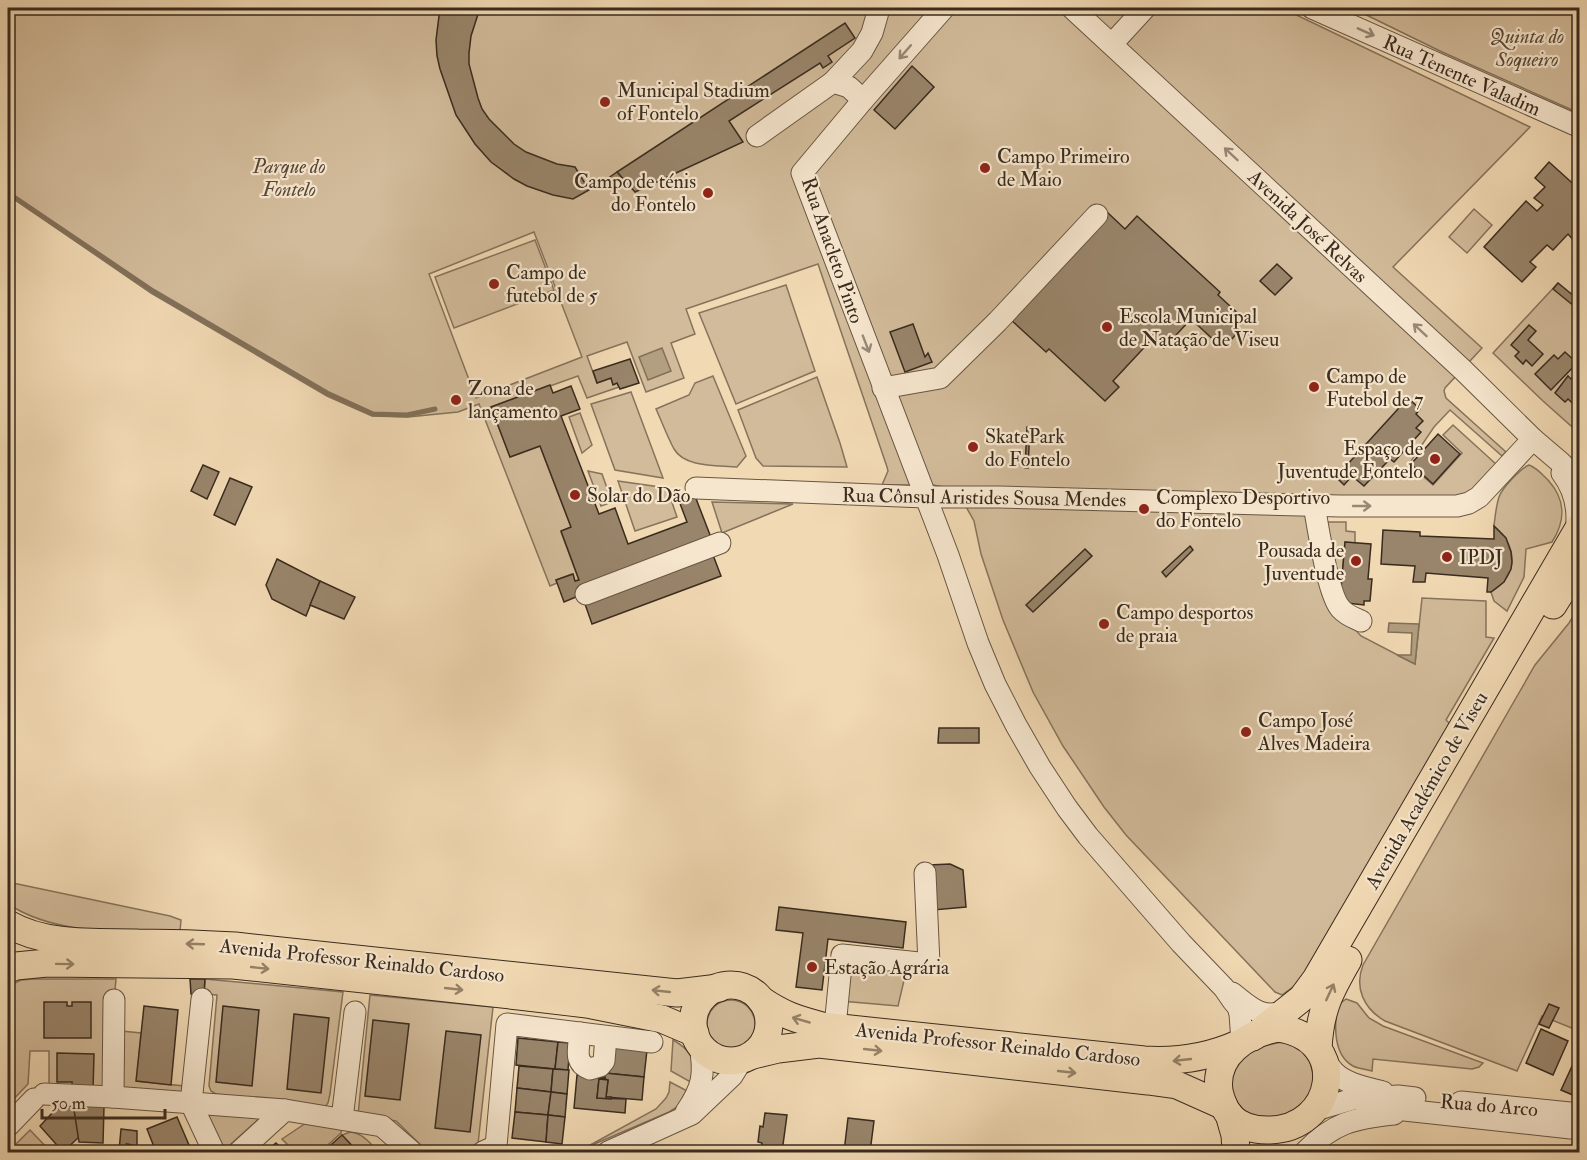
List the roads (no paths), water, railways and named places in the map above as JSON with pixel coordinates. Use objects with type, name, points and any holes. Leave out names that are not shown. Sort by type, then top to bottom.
[{"type":"main road","name":"Avenida Académico de Viseu","points":[[1276,1034],[1318,976],[1578,529]]},
{"type":"main road","name":"Avenida Académico de Viseu","points":[[1276,1034],[1322,1015],[1332,988],[1563,589],[1580,567]]},
{"type":"main road","name":"Avenida Professor Reinaldo Cardoso","points":[[8,924],[40,937],[71,942],[235,946],[677,993],[719,988]]},
{"type":"main road","name":"Avenida Professor Reinaldo Cardoso","points":[[8,969],[47,963],[233,966],[587,1004],[662,1019],[698,1039]]},
{"type":"main road","points":[[728,986],[745,988],[761,1000],[769,1019],[763,1044],[747,1057],[733,1061],[721,1060],[710,1054],[698,1039],[694,1019],[698,1005],[707,994],[728,986]]},
{"type":"main road","name":"Avenida Professor Reinaldo Cardoso","points":[[761,1000],[780,1012],[822,1026],[1150,1061],[1200,1058],[1276,1034]]},
{"type":"main road","points":[[1236,1152],[1235,1135],[1220,1097],[1219,1077],[1226,1058],[1276,1034],[1326,1075],[1322,1099],[1276,1152]]},
{"type":"main road","name":"Avenida Professor Reinaldo Cardoso","points":[[747,1057],[778,1049],[819,1044],[1177,1085],[1226,1110]]},
{"type":"main road","points":[[1226,1110],[1243,1125],[1261,1130],[1284,1129],[1308,1115]]},
{"type":"street","name":"Rua Anacleto Pinto","points":[[944,8],[802,173],[948,555],[978,643],[1016,725],[1040,767],[1088,836],[1181,943],[1224,988]]},
{"type":"street","name":"Avenida José Relvas","points":[[1072,8],[1463,370],[1580,482]]},
{"type":"street","points":[[1112,44],[1145,8]]},
{"type":"street","name":"Rua Tenente Valadim","points":[[1312,8],[1580,127]]},
{"type":"street","points":[[757,136],[833,82],[862,51],[872,33],[878,12]]},
{"type":"street","points":[[833,82],[849,87],[863,100]]},
{"type":"street","points":[[883,388],[940,378],[998,321],[1097,214]]},
{"type":"street","name":"Avenida José Relvas","points":[[1537,442],[1572,458],[1580,458]]},
{"type":"street","name":"Avenida José Relvas","points":[[1537,442],[1570,483],[1578,529]]},
{"type":"street","name":"Rua Cônsul Aristides Sousa Mendes","points":[[696,488],[925,497],[1457,506],[1479,497],[1537,442]]},
{"type":"street","points":[[1314,505],[1333,596],[1342,611],[1361,621]]},
{"type":"street","points":[[586,594],[720,543]]},
{"type":"street","points":[[835,1027],[842,955],[929,964],[925,873]]},
{"type":"street","points":[[1224,988],[1238,1007],[1241,1021],[1276,1034]]},
{"type":"street","name":"Rua do Arco","points":[[1224,988],[1276,1034],[1346,1080],[1398,1096]]},
{"type":"street","points":[[202,999],[191,1103],[214,1152]]},
{"type":"street","points":[[113,1097],[114,1000]]},
{"type":"street","points":[[342,1119],[355,1012]]},
{"type":"street","points":[[483,1152],[496,1146],[507,1024],[652,1042]]},
{"type":"street","points":[[580,1033],[578,1060],[581,1065],[590,1069],[600,1066],[604,1061],[606,1037]]},
{"type":"street","points":[[678,1121],[693,1101],[703,1076],[703,1061],[698,1039]]},
{"type":"street","points":[[608,1152],[692,1114],[732,1076],[747,1057]]},
{"type":"street","points":[[8,1126],[39,1096],[113,1097],[285,1110],[382,1126],[412,1152]]},
{"type":"street","name":"Rua do Arco","points":[[1308,1115],[1335,1103],[1353,1099],[1398,1096],[1580,1114]]},
{"type":"street","points":[[1305,1152],[1339,1126],[1366,1117],[1394,1114],[1395,1109],[1580,1129]]},
{"type":"street","points":[[239,1152],[285,1110]]},
{"type":"waterway","points":[[8,193],[153,291],[327,393],[373,414],[407,415],[435,409]]},
{"type":"place","name":"Municipal Stadium of Fontelo","points":[[605,102]]},
{"type":"place","name":"Campo Primeiro de Maio","points":[[985,168]]},
{"type":"place","name":"Campo de ténis do Fontelo","points":[[708,193]]},
{"type":"place","name":"Campo de futebol de 5","points":[[494,284]]},
{"type":"place","name":"Escola Municipal de Natação de Viseu","points":[[1107,327]]},
{"type":"place","name":"Campo de Futebol de 7","points":[[1314,387]]},
{"type":"place","name":"Zona de lançamento","points":[[456,400]]},
{"type":"place","name":"SkatePark do Fontelo","points":[[973,447]]},
{"type":"place","name":"Espaço de Juventude Fontelo","points":[[1435,459]]},
{"type":"place","name":"Solar do Dão","points":[[575,495]]},
{"type":"place","name":"Complexo Desportivo do Fontelo","points":[[1144,509]]},
{"type":"place","name":"IPDJ","points":[[1447,557]]},
{"type":"place","name":"Pousada de Juventude","points":[[1356,561]]},
{"type":"place","name":"Campo desportos de praia","points":[[1104,624]]},
{"type":"place","name":"Campo José Alves Madeira","points":[[1246,732]]},
{"type":"place","name":"Estação Agrária","points":[[812,967]]},
{"type":"park label","name":"Quinta do Soqueiro","points":[[1527,48]]},
{"type":"park label","name":"Parque do Fontelo","points":[[289,178]]}]
